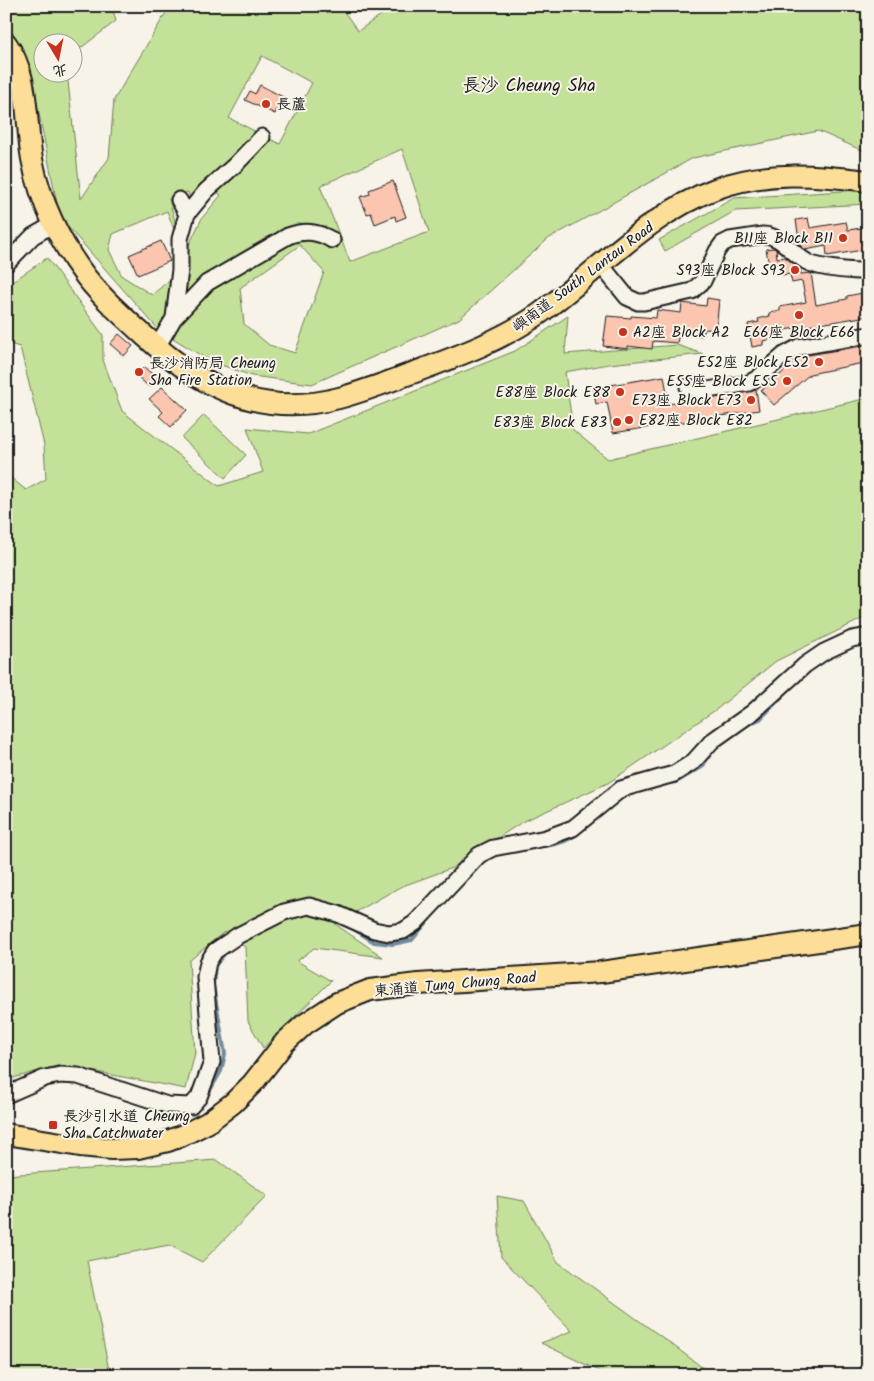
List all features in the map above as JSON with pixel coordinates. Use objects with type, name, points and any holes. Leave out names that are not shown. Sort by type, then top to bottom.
[{"type":"main road","name":"嶼南道 South Lantau Road","points":[[6,43],[18,65],[35,173],[47,208],[66,247],[87,278],[111,305],[157,347],[204,382],[229,394],[246,399],[286,405],[330,400],[371,388],[486,345],[540,313],[672,210],[702,194],[731,183],[748,179],[784,176],[823,176],[868,181]]},
{"type":"main road","name":"東涌道 Tung Chung Road","points":[[6,1134],[96,1148],[125,1149],[151,1145],[181,1136],[207,1123],[233,1103],[253,1083],[286,1042],[316,1016],[350,997],[370,990],[388,987],[601,972],[864,935]]},
{"type":"street","points":[[174,318],[180,270],[180,239],[187,214],[206,191],[262,137]]},
{"type":"street","points":[[179,200],[187,214]]},
{"type":"street","points":[[6,264],[33,236],[54,224]]},
{"type":"street","points":[[157,347],[174,318],[207,283],[296,233],[315,232],[332,240]]},
{"type":"street","points":[[601,265],[627,297],[638,302],[692,292],[703,281],[722,244],[730,240],[763,235],[778,239],[799,257],[814,264],[868,272]]},
{"type":"street","points":[[688,387],[702,391],[749,383],[758,378],[784,355],[799,347],[868,335]]},
{"type":"street","points":[[6,1096],[45,1078],[60,1075],[78,1076],[167,1105],[191,1106],[199,1097],[212,1062],[205,977],[208,962],[214,951],[236,936],[284,912],[309,906],[338,914],[374,930],[389,934],[403,931],[415,923],[480,855],[493,848],[546,838],[573,828],[621,789],[674,774],[693,762],[712,741],[753,712],[805,665],[824,652],[852,639],[868,636]]},
{"type":"green space","points":[[6,6],[112,6],[116,21],[82,47],[82,32],[32,32],[32,82],[68,82],[81,199],[109,158],[114,100],[170,6],[340,6],[358,31],[394,6],[868,6],[868,153],[818,131],[693,158],[548,239],[459,319],[312,384],[252,376],[210,361],[158,329],[60,218],[37,104],[20,50],[6,23]],"holes":[[[262,56],[312,83],[280,144],[229,118]],[[402,149],[429,232],[350,262],[320,186]],[[202,182],[221,195],[202,218],[189,245],[177,229],[169,199],[188,192],[192,204],[204,200]],[[167,211],[177,237],[175,275],[152,295],[122,276],[109,250],[113,234]],[[300,245],[324,272],[295,353],[269,345],[244,324],[240,288]]]},
{"type":"green space","points":[[868,191],[868,204],[735,211],[665,251],[659,240],[734,198]]},
{"type":"green space","points":[[47,258],[103,335],[103,360],[122,411],[219,486],[263,472],[247,428],[308,434],[515,351],[568,316],[565,354],[677,345],[703,354],[609,364],[565,372],[573,430],[608,459],[868,398],[868,616],[776,661],[717,709],[608,783],[522,822],[452,868],[400,887],[335,924],[383,957],[314,948],[297,961],[331,981],[263,1048],[248,1021],[245,947],[224,932],[189,961],[195,1053],[186,1089],[60,1065],[6,1080],[6,474],[26,490],[46,479],[44,445],[20,347],[6,343],[6,286]]},
{"type":"green space","points":[[204,415],[246,455],[225,478],[182,438]]},
{"type":"green space","points":[[217,1160],[267,1196],[202,1262],[169,1245],[87,1261],[110,1375],[6,1375],[6,1175]]},
{"type":"green space","points":[[497,1196],[524,1201],[558,1262],[703,1368],[705,1375],[607,1375],[541,1343],[572,1331],[501,1257]]},
{"type":"building","name":"長蘆","points":[[260,85],[283,97],[275,114],[245,100],[250,91],[255,94]]},
{"type":"building","points":[[393,181],[406,217],[396,221],[395,216],[375,224],[371,213],[367,214],[360,197],[370,194],[369,190]]},
{"type":"building","points":[[808,218],[810,228],[846,222],[848,230],[868,227],[868,249],[827,256],[826,246],[805,250],[800,246],[796,220]]},
{"type":"building","points":[[161,241],[170,261],[138,275],[129,255]]},
{"type":"building","points":[[766,249],[776,249],[777,258],[785,257],[800,268],[801,274],[811,273],[816,305],[847,299],[847,296],[868,292],[868,316],[784,330],[785,333],[773,335],[774,339],[763,341],[763,345],[752,347],[748,324],[759,322],[758,319],[770,316],[769,313],[780,311],[780,307],[806,302],[802,281],[792,283],[790,274],[781,275],[779,264],[769,266]]},
{"type":"building","points":[[707,298],[719,300],[716,330],[704,329],[703,336],[679,334],[677,343],[653,341],[652,349],[628,346],[628,349],[603,346],[607,316],[656,318],[657,310],[681,313],[682,303],[706,306]]},
{"type":"building","points":[[119,334],[133,346],[124,356],[110,344]]},
{"type":"building","points":[[868,345],[868,362],[810,374],[774,405],[761,391],[802,356]]},
{"type":"building","points":[[144,367],[157,378],[149,387],[136,375]]},
{"type":"building","points":[[664,376],[669,404],[696,399],[704,400],[756,390],[759,410],[613,433],[607,402],[596,404],[593,388]]},
{"type":"building","name":"長沙消防局 Cheung Sha Fire Station","points":[[162,387],[187,410],[171,427],[159,416],[163,412],[149,399]]},
{"type":"waterway","points":[[744,726],[760,719],[788,690]]},
{"type":"waterway","points":[[667,783],[676,782],[702,767],[711,753]]},
{"type":"waterway","points":[[539,846],[560,843],[578,833]]},
{"type":"waterway","points":[[351,927],[374,942],[393,944],[412,940],[434,913]]},
{"type":"waterway","points":[[206,1097],[221,1071],[225,1054],[213,985],[215,966],[226,951]]},
{"type":"waterway","points":[[144,1105],[162,1112],[170,1112]]},
{"type":"place","name":"長蘆","points":[[266,104]]},
{"type":"place","name":"B11座 Block B11","points":[[843,238]]},
{"type":"place","name":"S93座 Block S93","points":[[795,270]]},
{"type":"place","name":"E66座 Block E66","points":[[799,315]]},
{"type":"place","name":"A2座 Block A2","points":[[623,332]]},
{"type":"place","name":"E52座 Block E52","points":[[819,362]]},
{"type":"place","name":"長沙消防局 Cheung Sha Fire Station","points":[[139,372]]},
{"type":"place","name":"E55座 Block E55","points":[[787,381]]},
{"type":"place","name":"E88座 Block E88","points":[[620,392]]},
{"type":"place","name":"E73座 Block E73","points":[[751,400]]},
{"type":"place","name":"E82座 Block E82","points":[[629,420]]},
{"type":"place","name":"E83座 Block E83","points":[[617,422]]},
{"type":"place","name":"長沙引水道 Cheung Sha Catchwater","points":[[53,1125]]},
{"type":"district","name":"長沙 Cheung Sha","points":[[529,85]]}]
